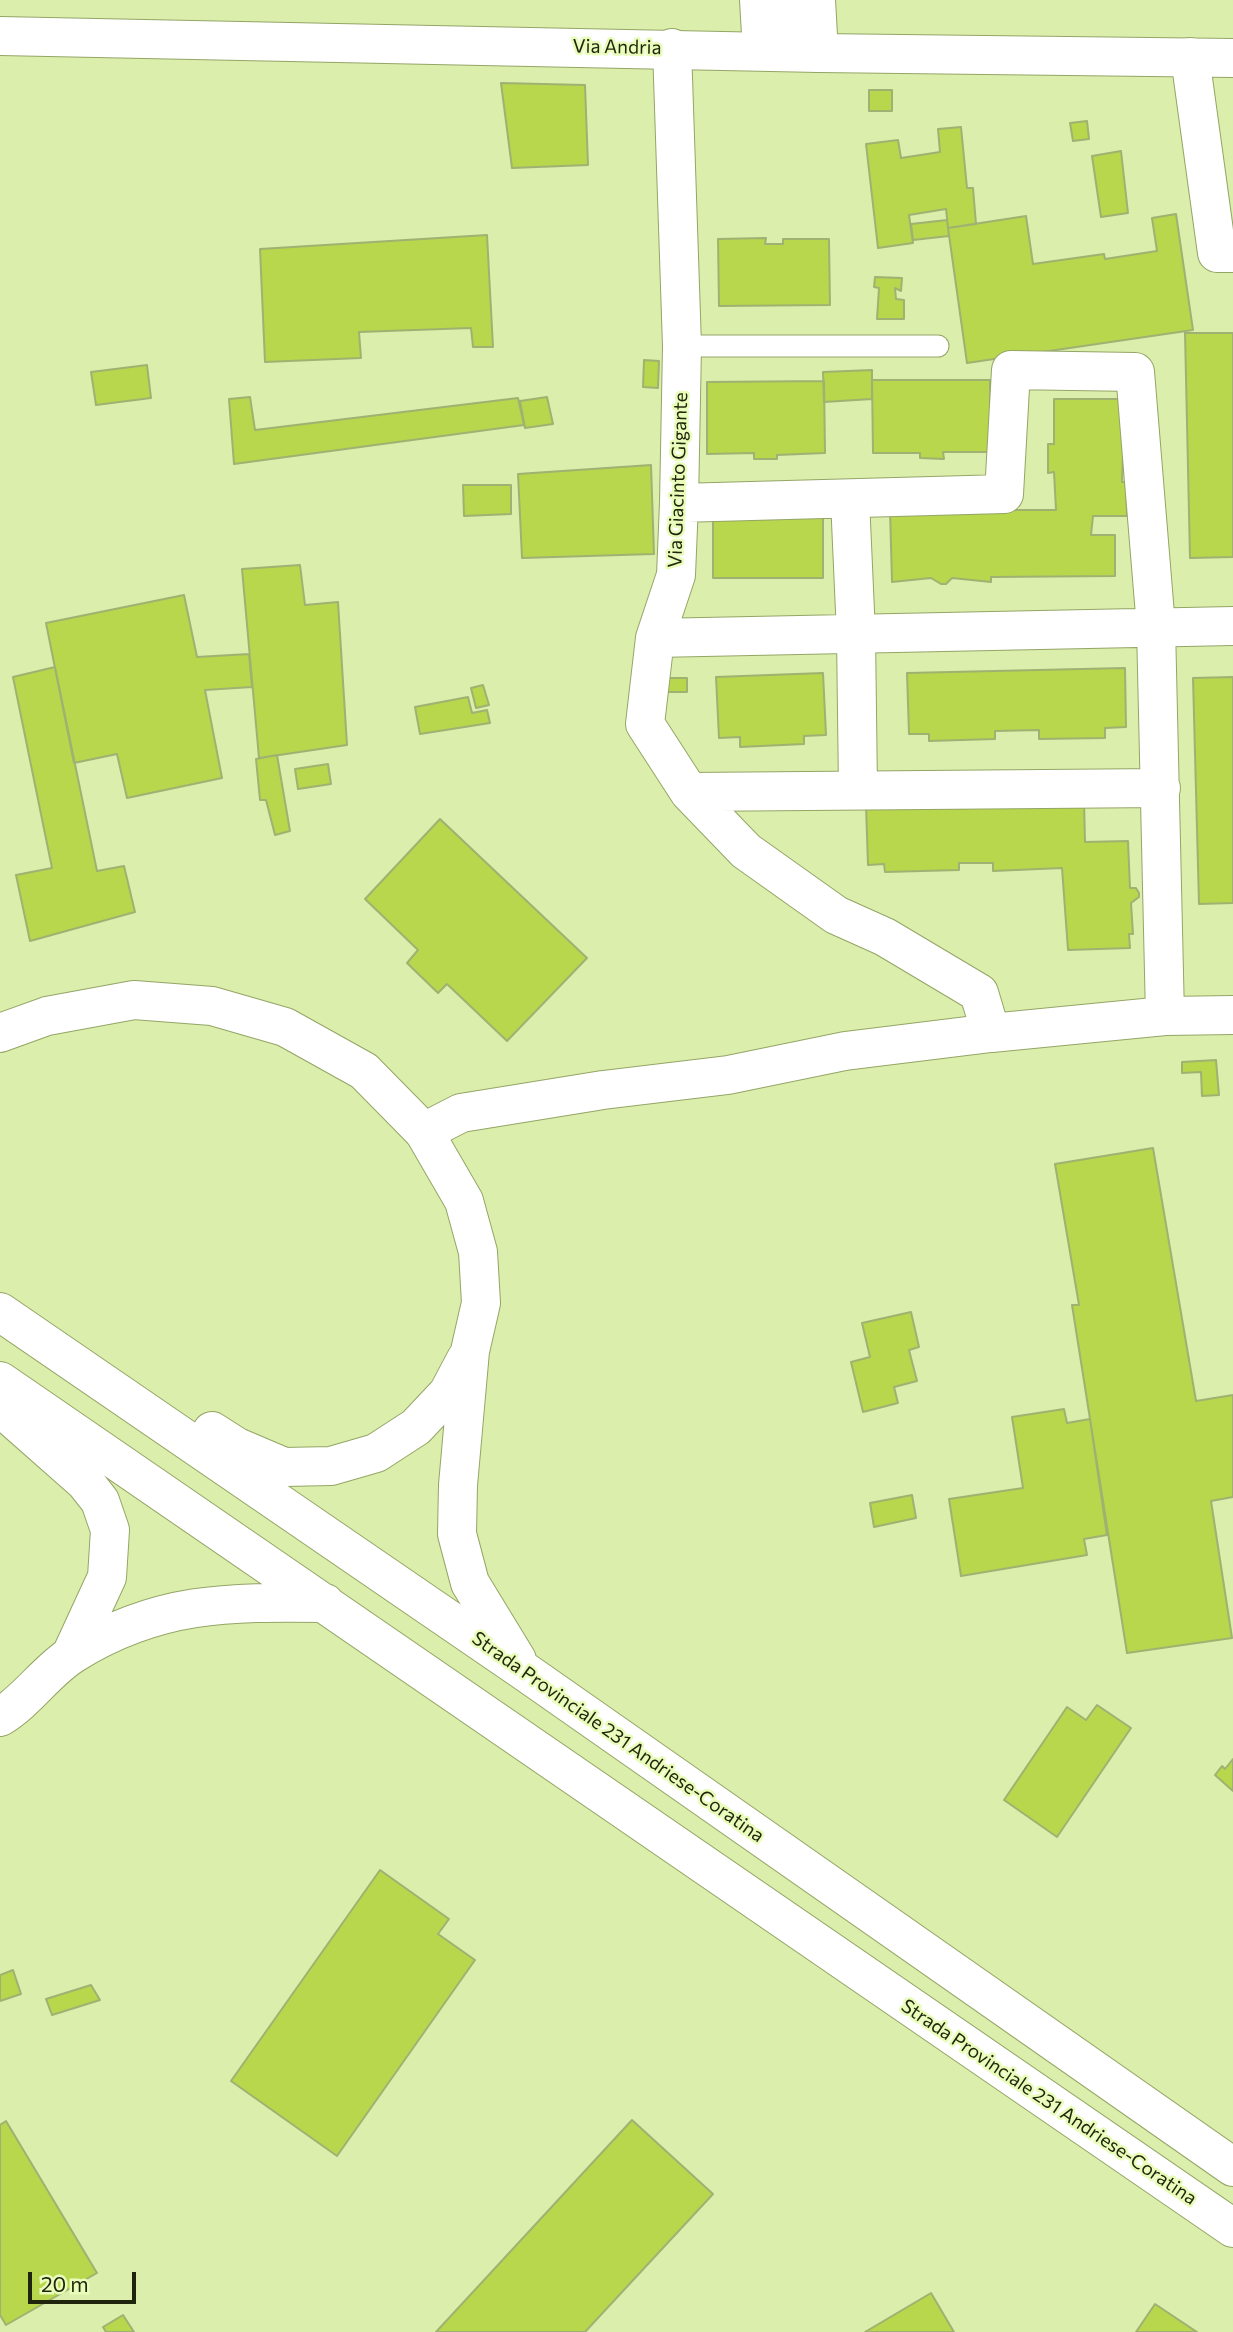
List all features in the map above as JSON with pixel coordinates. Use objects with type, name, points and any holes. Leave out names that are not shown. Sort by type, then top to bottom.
[{"type":"main road","points":[[759,0],[790,52]]},
{"type":"main road","points":[[787,0],[790,52]]},
{"type":"main road","points":[[790,52],[816,0]]},
{"type":"main road","name":"Via Andria","points":[[0,36],[1233,58]]},
{"type":"main road","name":"Via Giacinto Gigante","points":[[672,48],[682,346],[679,503],[676,575],[655,638],[645,724],[689,792],[746,851],[836,915],[885,937],[979,993],[991,1033]]},
{"type":"main road","points":[[1190,57],[1217,253],[1233,253]]},
{"type":"main road","points":[[679,503],[1004,494],[1011,370],[1135,372],[1156,627],[1165,1016]]},
{"type":"main road","points":[[850,499],[856,634],[858,790]]},
{"type":"main road","points":[[655,638],[1233,625]]},
{"type":"main road","points":[[689,792],[1161,788]]},
{"type":"main road","points":[[0,1033],[47,1016],[134,1000],[212,1006],[285,1027],[364,1071],[424,1132],[464,1201],[478,1252],[481,1303],[470,1350],[458,1485],[457,1534],[470,1583],[524,1671]]},
{"type":"main road","points":[[424,1132],[461,1113],[603,1090],[728,1075],[845,1051],[1165,1016],[1233,1015]]},
{"type":"main road","points":[[0,1299],[15,1301],[237,1447],[284,1467],[331,1466],[376,1453],[416,1427],[448,1393],[470,1350]]},
{"type":"main road","name":"Strada Provinciale 231 Andriese-Coratina","points":[[0,1311],[524,1671],[1233,2167]]},
{"type":"main road","name":"Strada Provinciale 231 Andriese-Coratina","points":[[0,1381],[1233,2228]]},
{"type":"main road","points":[[0,1407],[85,1482],[100,1501],[110,1530],[107,1577],[71,1655]]},
{"type":"main road","points":[[0,1717],[15,1708],[71,1655],[142,1619],[193,1607],[257,1602],[326,1604]]},
{"type":"lane","points":[[682,346],[938,346]]},
{"type":"building","points":[[501,83],[585,85],[588,165],[512,168]]},
{"type":"building","points":[[869,90],[892,90],[892,111],[869,111]]},
{"type":"building","points":[[1087,121],[1089,139],[1073,141],[1070,123]]},
{"type":"building","points":[[961,127],[967,188],[973,188],[976,224],[948,228],[946,209],[909,215],[913,243],[878,248],[866,144],[898,140],[901,158],[940,152],[938,129]]},
{"type":"building","points":[[1121,151],[1128,213],[1101,217],[1092,156]]},
{"type":"building","points":[[1176,214],[1193,330],[967,363],[948,228],[1026,216],[1033,264],[1104,254],[1105,259],[1157,251],[1152,218]]},
{"type":"building","points":[[947,220],[949,236],[913,240],[911,224]]},
{"type":"building","points":[[487,235],[493,347],[473,347],[471,328],[359,332],[361,358],[265,362],[260,249]]},
{"type":"building","points":[[766,238],[765,244],[783,244],[783,239],[829,239],[830,305],[719,306],[718,239]]},
{"type":"building","points":[[875,277],[902,278],[901,291],[895,288],[896,299],[904,300],[904,319],[877,319],[879,288],[874,287]]},
{"type":"building","points":[[1185,333],[1233,333],[1233,557],[1190,558]]},
{"type":"building","points":[[644,360],[659,361],[658,388],[643,387]]},
{"type":"building","points":[[147,365],[151,398],[96,405],[91,372]]},
{"type":"building","points":[[872,370],[872,399],[824,402],[823,372]]},
{"type":"building","points":[[872,380],[990,380],[990,452],[943,452],[944,459],[920,458],[920,453],[873,453]]},
{"type":"building","points":[[824,381],[825,453],[777,455],[777,459],[754,459],[754,453],[707,454],[707,382]]},
{"type":"building","points":[[250,397],[255,430],[518,398],[524,425],[234,464],[229,399]]},
{"type":"building","points":[[547,397],[553,424],[525,428],[520,401]]},
{"type":"building","points":[[1054,399],[1125,399],[1122,482],[1126,482],[1127,516],[1093,516],[1091,535],[1115,535],[1115,576],[991,577],[991,582],[952,578],[946,584],[931,578],[892,582],[890,510],[1056,510],[1054,472],[1048,473],[1048,444],[1054,444]]},
{"type":"building","points":[[651,465],[654,554],[522,558],[518,474]]},
{"type":"building","points":[[463,485],[511,485],[511,514],[464,516]]},
{"type":"building","points":[[713,515],[823,515],[823,578],[713,578]]},
{"type":"building","points":[[300,565],[305,605],[338,602],[347,745],[259,758],[242,569]]},
{"type":"building","points":[[184,595],[197,657],[249,654],[252,687],[205,690],[222,778],[127,798],[117,754],[74,763],[46,623]]},
{"type":"building","points":[[55,667],[97,871],[124,866],[135,912],[30,941],[16,875],[52,868],[13,677]]},
{"type":"building","points":[[1125,668],[1126,727],[1105,728],[1105,738],[1039,739],[1039,730],[995,731],[995,739],[929,741],[929,734],[909,734],[907,673]]},
{"type":"building","points":[[823,673],[826,735],[804,736],[804,744],[740,747],[740,737],[719,738],[716,677]]},
{"type":"building","points":[[1233,677],[1233,903],[1199,904],[1193,678]]},
{"type":"building","points":[[666,678],[687,678],[687,692],[666,692]]},
{"type":"building","points":[[483,685],[489,705],[476,708],[471,688]]},
{"type":"building","points":[[468,697],[472,713],[487,710],[490,723],[420,734],[415,707]]},
{"type":"building","points":[[277,755],[290,831],[275,835],[266,800],[260,800],[256,759]]},
{"type":"building","points":[[328,764],[331,784],[298,789],[295,769]]},
{"type":"building","points":[[1084,800],[1085,842],[1128,841],[1130,888],[1136,888],[1139,893],[1139,897],[1131,903],[1133,934],[1129,934],[1130,948],[1068,950],[1062,868],[993,871],[993,863],[959,863],[959,870],[885,872],[884,864],[868,865],[866,806]]},
{"type":"building","points":[[440,819],[587,958],[507,1041],[447,984],[438,993],[407,963],[418,950],[365,899]]},
{"type":"building","points":[[1216,1060],[1219,1095],[1202,1096],[1201,1072],[1182,1073],[1182,1062]]},
{"type":"building","points":[[1153,1148],[1196,1401],[1233,1395],[1233,1497],[1211,1501],[1232,1638],[1127,1653],[1072,1305],[1079,1305],[1055,1164]]},
{"type":"building","points":[[911,1312],[919,1347],[909,1350],[917,1381],[894,1387],[898,1403],[863,1412],[851,1362],[870,1357],[862,1323]]},
{"type":"building","points":[[1064,1409],[1067,1423],[1090,1419],[1107,1535],[1084,1539],[1087,1555],[961,1576],[949,1499],[1023,1488],[1012,1417]]},
{"type":"building","points":[[912,1495],[916,1518],[874,1527],[870,1503]]},
{"type":"building","points":[[1097,1705],[1131,1728],[1057,1837],[1004,1800],[1067,1707],[1086,1720]]},
{"type":"building","points":[[1233,1759],[1233,1791],[1215,1775],[1222,1766],[1225,1769]]},
{"type":"building","points":[[380,1870],[449,1919],[438,1934],[475,1960],[337,2156],[231,2081]]},
{"type":"building","points":[[13,1970],[21,1994],[0,2001],[0,1975]]},
{"type":"building","points":[[91,1985],[100,2000],[52,2015],[46,1999]]},
{"type":"building","points":[[632,2120],[713,2194],[585,2332],[436,2332]]},
{"type":"building","points":[[6,2121],[97,2273],[6,2325],[0,2315],[0,2125]]},
{"type":"building","points":[[931,2293],[954,2332],[865,2332]]},
{"type":"building","points":[[1155,2304],[1197,2332],[1136,2332]]},
{"type":"building","points":[[123,2315],[134,2332],[106,2332],[103,2327]]}]
